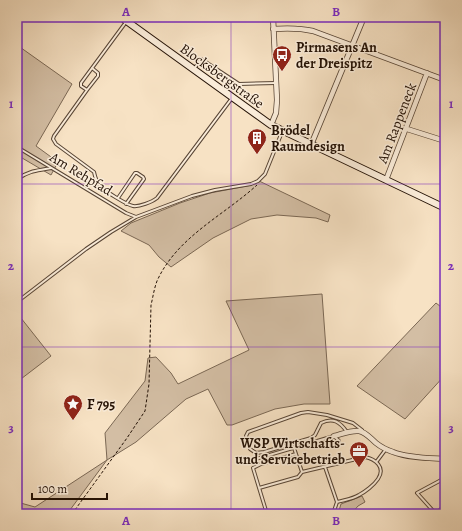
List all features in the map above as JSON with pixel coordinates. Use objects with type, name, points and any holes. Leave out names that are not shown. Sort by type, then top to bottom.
[{"type":"main road","name":"Blocksbergstraße","points":[[120,17],[271,125],[445,208]]},
{"type":"street","points":[[271,125],[277,109],[273,17]]},
{"type":"street","points":[[311,145],[364,17]]},
{"type":"street","points":[[273,29],[291,28],[313,31],[445,80]]},
{"type":"street","name":"Am Rappeneck","points":[[386,180],[427,73]]},
{"type":"street","points":[[406,128],[445,141]]},
{"type":"street","points":[[334,436],[358,431],[364,433],[386,450],[402,455],[445,459]]},
{"type":"lane","points":[[87,90],[81,86],[81,83],[126,21]]},
{"type":"lane","points":[[193,70],[201,58],[238,84],[276,83]]},
{"type":"lane","points":[[92,68],[98,73],[98,76],[53,139],[56,144],[94,172],[101,186],[126,204],[135,206],[153,201],[157,198],[232,98]]},
{"type":"lane","points":[[17,302],[86,249],[111,232],[136,218],[192,196],[215,190],[255,183],[262,178],[270,165],[283,131]]},
{"type":"lane","name":"Am Rehpfad","points":[[17,147],[136,218]]},
{"type":"lane","points":[[20,178],[32,171],[53,168]]},
{"type":"lane","points":[[118,198],[135,173],[143,177],[144,179],[126,204]]},
{"type":"lane","points":[[347,433],[340,423],[329,420],[321,423],[315,435],[311,438],[264,452],[256,452],[250,449],[246,436],[248,432],[301,413],[308,412],[327,415],[354,423],[364,433]]},
{"type":"lane","points":[[249,461],[334,436],[339,441]]},
{"type":"lane","points":[[294,448],[302,472]]},
{"type":"lane","points":[[376,462],[386,450]]},
{"type":"lane","points":[[267,514],[253,468],[261,464],[296,454]]},
{"type":"lane","points":[[259,488],[298,478],[302,472],[365,457],[372,458],[380,469],[379,477],[376,482],[357,496],[337,502]]},
{"type":"lane","points":[[325,467],[337,502],[333,514]]},
{"type":"lane","points":[[445,478],[417,493],[436,514],[445,505]]},
{"type":"path","points":[[72,514],[145,411],[149,384],[151,305],[157,281],[163,270],[188,240],[256,187],[262,178]]},
{"type":"shaded area","points":[[17,45],[72,84],[36,146],[58,162],[51,175],[17,155]]},
{"type":"shaded area","points":[[257,180],[330,215],[328,222],[316,218],[277,215],[251,219],[213,238],[171,267],[159,257],[149,245],[121,231],[131,223],[180,203],[210,193],[252,185]]},
{"type":"shaded area","points":[[322,294],[330,404],[304,404],[275,409],[232,425],[227,425],[208,389],[186,399],[136,442],[107,460],[105,433],[145,381],[148,358],[156,357],[171,373],[178,384],[249,350],[226,301]]},
{"type":"shaded area","points":[[436,303],[445,310],[445,375],[405,419],[357,386]]},
{"type":"shaded area","points":[[17,313],[51,356],[17,382]]},
{"type":"shaded area","points":[[107,460],[67,514],[17,514],[17,502],[35,507]]},
{"type":"shaded area","points":[[362,496],[365,502],[358,506],[351,514],[338,514],[341,504]]},
{"type":"place","name":"Pirmasens An der Dreispitz","points":[[282,72]]},
{"type":"place","name":"Brödel Raumdesign","points":[[257,155]]},
{"type":"place","name":"F 795","points":[[73,421]]},
{"type":"place","name":"WSP Wirtschafts- und Servicebetrieb","points":[[359,468]]}]
